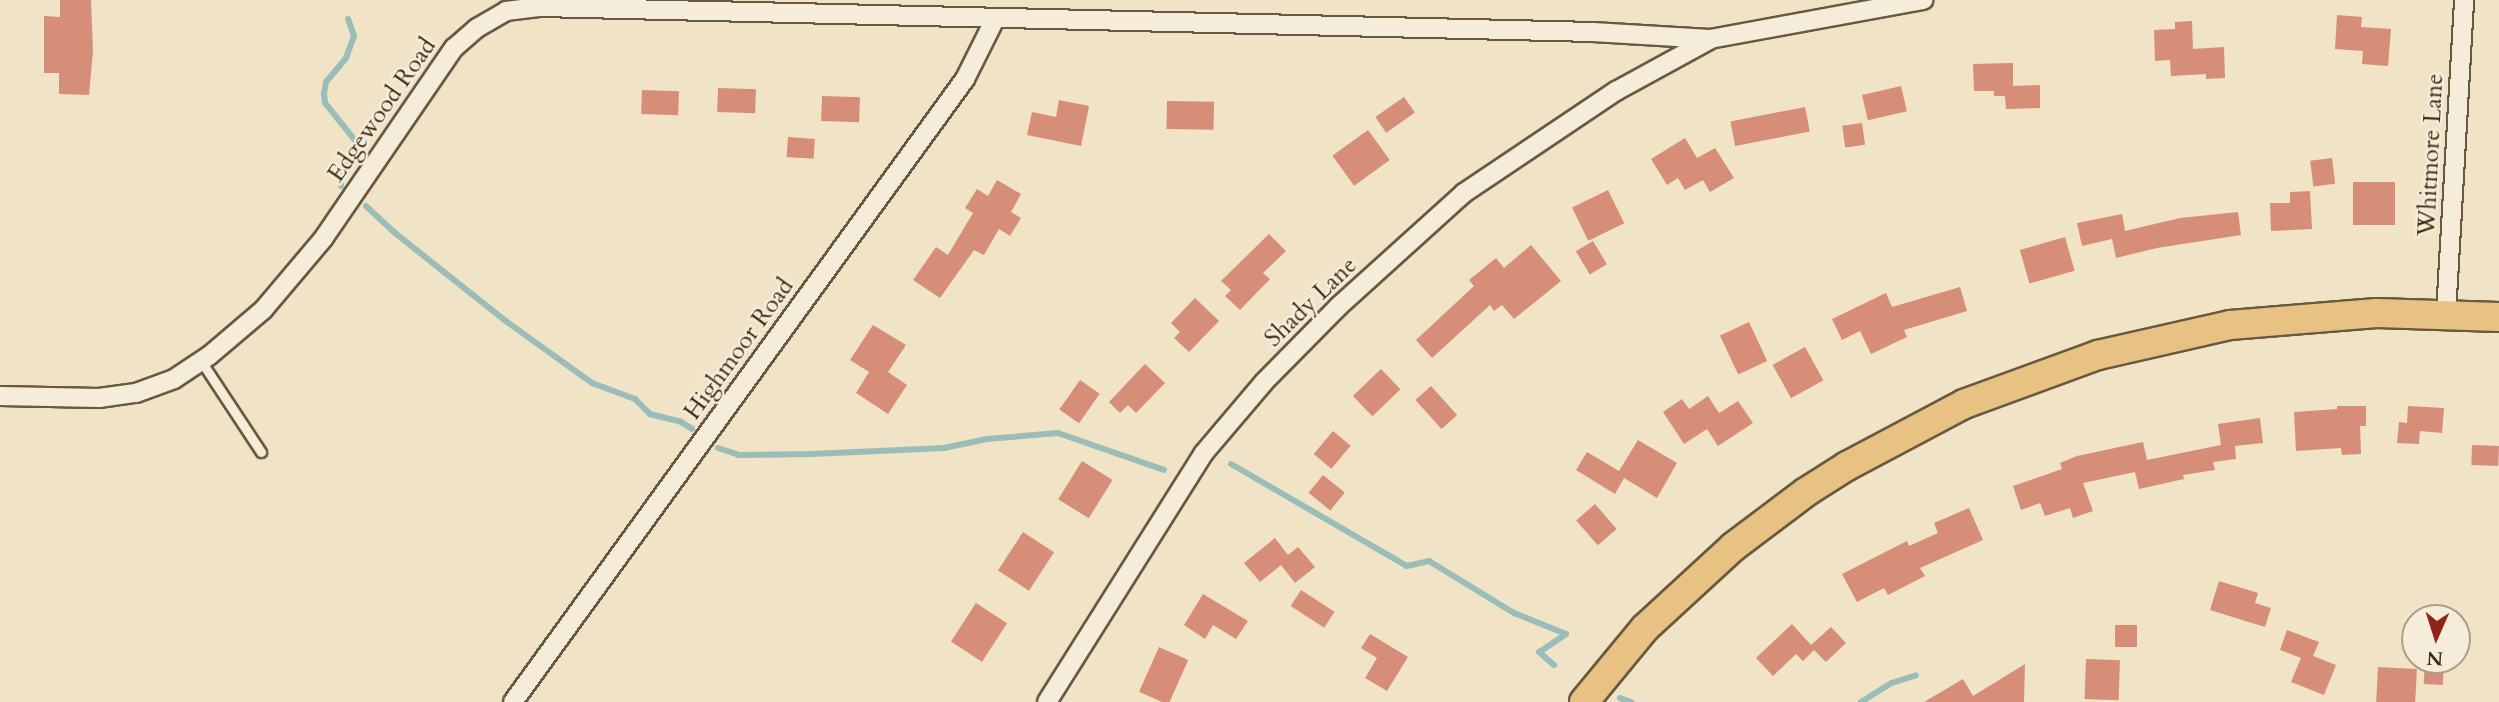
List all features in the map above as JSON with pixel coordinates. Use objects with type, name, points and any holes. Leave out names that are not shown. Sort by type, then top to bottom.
[{"type":"main road","points":[[1584,702],[1646,628],[1733,547],[1806,492],[1847,466],[1964,404],[2098,355],[2184,334],[2324,315],[2446,314],[2499,317]]},
{"type":"street","points":[[1710,39],[1923,0]]},
{"type":"street","name":"Whitmore Lane","points":[[2446,314],[2464,0]]},
{"type":"street","name":"Edgewood Road","points":[[0,396],[99,398],[136,393],[174,379],[201,361],[263,310],[323,239],[454,48],[477,28],[506,11],[541,7],[1593,32],[1710,39]]},
{"type":"street","name":"Highmoor Road","points":[[513,702],[965,79],[995,19]]},
{"type":"street","name":"Shady Lane","points":[[1047,702],[1203,454],[1264,382],[1339,306],[1464,193],[1616,91],[1710,39]]},
{"type":"lane","points":[[201,361],[261,452]]},
{"type":"building","points":[[60,0],[91,0],[93,51],[89,95],[59,94],[59,73],[44,73],[44,16],[60,17]]},
{"type":"building","points":[[2337,15],[2362,17],[2361,27],[2391,29],[2388,66],[2362,64],[2363,51],[2335,49]]},
{"type":"building","points":[[2192,21],[2193,49],[2224,47],[2225,78],[2206,79],[2206,74],[2171,76],[2170,60],[2155,61],[2154,30],[2175,29],[2175,22]]},
{"type":"building","points":[[2013,63],[2013,86],[2040,85],[2040,108],[2006,109],[2005,96],[1994,96],[1994,91],[1974,91],[1973,64]]},
{"type":"building","points":[[1901,86],[1907,111],[1868,120],[1862,95]]},
{"type":"building","points":[[718,88],[756,89],[755,113],[717,112]]},
{"type":"building","points":[[642,90],[679,91],[678,115],[641,114]]},
{"type":"building","points":[[822,96],[860,97],[859,122],[821,121]]},
{"type":"building","points":[[1404,97],[1415,113],[1386,133],[1375,117]]},
{"type":"building","points":[[1059,100],[1089,106],[1081,146],[1027,135],[1032,112],[1056,117]]},
{"type":"building","points":[[1167,101],[1214,102],[1214,130],[1167,129]]},
{"type":"building","points":[[1805,107],[1810,132],[1735,146],[1730,122]]},
{"type":"building","points":[[1862,123],[1865,145],[1845,148],[1842,126]]},
{"type":"building","points":[[1368,130],[1390,160],[1354,186],[1332,156]]},
{"type":"building","points":[[788,137],[815,139],[814,159],[787,157]]},
{"type":"building","points":[[1685,138],[1697,158],[1715,148],[1734,178],[1710,192],[1703,180],[1685,190],[1678,178],[1667,185],[1651,159]]},
{"type":"building","points":[[2332,158],[2335,184],[2313,186],[2310,161]]},
{"type":"building","points":[[997,180],[1021,194],[1011,212],[1021,218],[1010,236],[999,229],[984,255],[974,250],[940,298],[913,280],[936,247],[948,255],[973,213],[965,208],[977,189],[988,196]]},
{"type":"building","points":[[2353,182],[2395,182],[2395,225],[2353,225]]},
{"type":"building","points":[[1608,190],[1624,223],[1588,241],[1572,208]]},
{"type":"building","points":[[2310,191],[2312,229],[2271,231],[2270,203],[2290,203],[2290,192]]},
{"type":"building","points":[[2238,212],[2241,235],[2157,248],[2116,258],[2112,239],[2082,246],[2077,223],[2122,214],[2125,231],[2180,218]]},
{"type":"building","points":[[1269,234],[1286,251],[1263,273],[1270,279],[1240,310],[1225,296],[1231,290],[1221,281]]},
{"type":"building","points":[[2065,237],[2075,271],[2029,284],[2020,250]]},
{"type":"building","points":[[1593,241],[1607,264],[1590,274],[1576,251]]},
{"type":"building","points":[[1531,245],[1561,281],[1514,319],[1502,305],[1494,311],[1490,305],[1432,358],[1416,340],[1474,286],[1469,280],[1496,258],[1504,268]]},
{"type":"building","points":[[1960,287],[1967,311],[1904,330],[1907,337],[1871,354],[1860,331],[1842,340],[1832,319],[1886,293],[1892,307]]},
{"type":"building","points":[[1195,298],[1219,321],[1189,352],[1174,338],[1180,332],[1171,323]]},
{"type":"building","points":[[1749,322],[1767,361],[1738,374],[1720,336]]},
{"type":"building","points":[[873,325],[906,345],[888,372],[907,385],[888,414],[856,393],[869,372],[850,360]]},
{"type":"building","points":[[1805,347],[1823,380],[1791,398],[1773,365]]},
{"type":"building","points":[[1145,364],[1165,383],[1136,413],[1128,405],[1120,413],[1109,402]]},
{"type":"building","points":[[1381,369],[1400,389],[1372,416],[1353,396]]},
{"type":"building","points":[[1080,380],[1100,394],[1079,423],[1059,409]]},
{"type":"building","points":[[1431,386],[1457,415],[1441,429],[1415,400]]},
{"type":"building","points":[[1708,396],[1719,413],[1738,401],[1753,423],[1718,446],[1707,429],[1684,444],[1663,412],[1682,399],[1689,409]]},
{"type":"building","points":[[2337,406],[2366,406],[2366,426],[2360,426],[2361,454],[2342,455],[2341,448],[2296,451],[2294,412],[2337,409]]},
{"type":"building","points":[[2408,406],[2444,408],[2442,433],[2420,431],[2419,444],[2397,443],[2399,422],[2407,423]]},
{"type":"building","points":[[2260,418],[2263,443],[2235,446],[2236,459],[2213,462],[2215,470],[2183,475],[2184,479],[2139,489],[2135,472],[2083,483],[2093,511],[2073,518],[2070,508],[2045,516],[2040,503],[2021,510],[2013,486],[2062,469],[2060,463],[2077,456],[2143,442],[2147,460],[2221,445],[2218,424]]},
{"type":"building","points":[[1333,431],[1351,446],[1331,469],[1314,454]]},
{"type":"building","points":[[1638,440],[1677,463],[1657,498],[1624,478],[1615,494],[1576,470],[1587,452],[1619,471]]},
{"type":"building","points":[[2472,445],[2499,446],[2498,466],[2471,465]]},
{"type":"building","points":[[1082,461],[1113,480],[1089,518],[1058,499]]},
{"type":"building","points":[[1323,475],[1345,493],[1330,510],[1309,493]]},
{"type":"building","points":[[1595,504],[1617,529],[1598,545],[1576,520]]},
{"type":"building","points":[[1969,508],[1983,540],[1920,568],[1925,576],[1888,595],[1884,588],[1857,602],[1842,574],[1907,541],[1909,546],[1938,533],[1934,523]]},
{"type":"building","points":[[1023,532],[1054,552],[1029,591],[998,571]]},
{"type":"building","points":[[1275,538],[1288,555],[1298,547],[1315,567],[1295,583],[1281,565],[1260,582],[1244,563]]},
{"type":"building","points":[[2219,581],[2258,593],[2255,603],[2271,608],[2265,627],[2210,610]]},
{"type":"building","points":[[1301,590],[1335,612],[1324,628],[1291,606]]},
{"type":"building","points":[[1203,594],[1248,621],[1236,639],[1213,625],[1205,639],[1184,625]]},
{"type":"building","points":[[976,603],[1007,623],[982,662],[951,642]]},
{"type":"building","points":[[1792,624],[1811,645],[1831,627],[1846,643],[1826,662],[1814,650],[1803,661],[1796,654],[1773,676],[1756,658]]},
{"type":"building","points":[[2115,625],[2137,625],[2137,647],[2115,647]]},
{"type":"building","points":[[2287,630],[2319,642],[2313,656],[2336,665],[2324,695],[2291,682],[2301,658],[2280,650]]},
{"type":"building","points":[[1370,634],[1408,657],[1387,691],[1365,678],[1377,658],[1361,648]]},
{"type":"building","points":[[1159,647],[1188,660],[1170,702],[1162,702],[1139,692]]},
{"type":"building","points":[[2086,659],[2120,660],[2119,700],[2085,699]]},
{"type":"building","points":[[2025,664],[2024,702],[1924,702],[1963,679],[1973,696]]},
{"type":"building","points":[[2378,667],[2401,668],[2401,674],[2417,674],[2415,702],[2376,702]]},
{"type":"building","points":[[2424,674],[2443,674],[2443,685],[2424,684]]},
{"type":"waterway","points":[[341,186],[340,171],[350,160],[358,144],[325,103],[324,94],[326,82],[346,58],[354,36],[348,19]]},
{"type":"waterway","points":[[366,206],[395,233],[503,319],[592,383],[635,399],[650,414],[681,422],[692,429]]},
{"type":"waterway","points":[[718,448],[739,455],[812,454],[944,448],[987,439],[1058,433],[1164,470]]},
{"type":"waterway","points":[[1231,464],[1407,566],[1429,561],[1514,613],[1566,634],[1539,652],[1554,665]]},
{"type":"waterway","points":[[1861,702],[1892,683],[1916,675]]},
{"type":"waterway","points":[[1620,698],[1631,702]]}]
